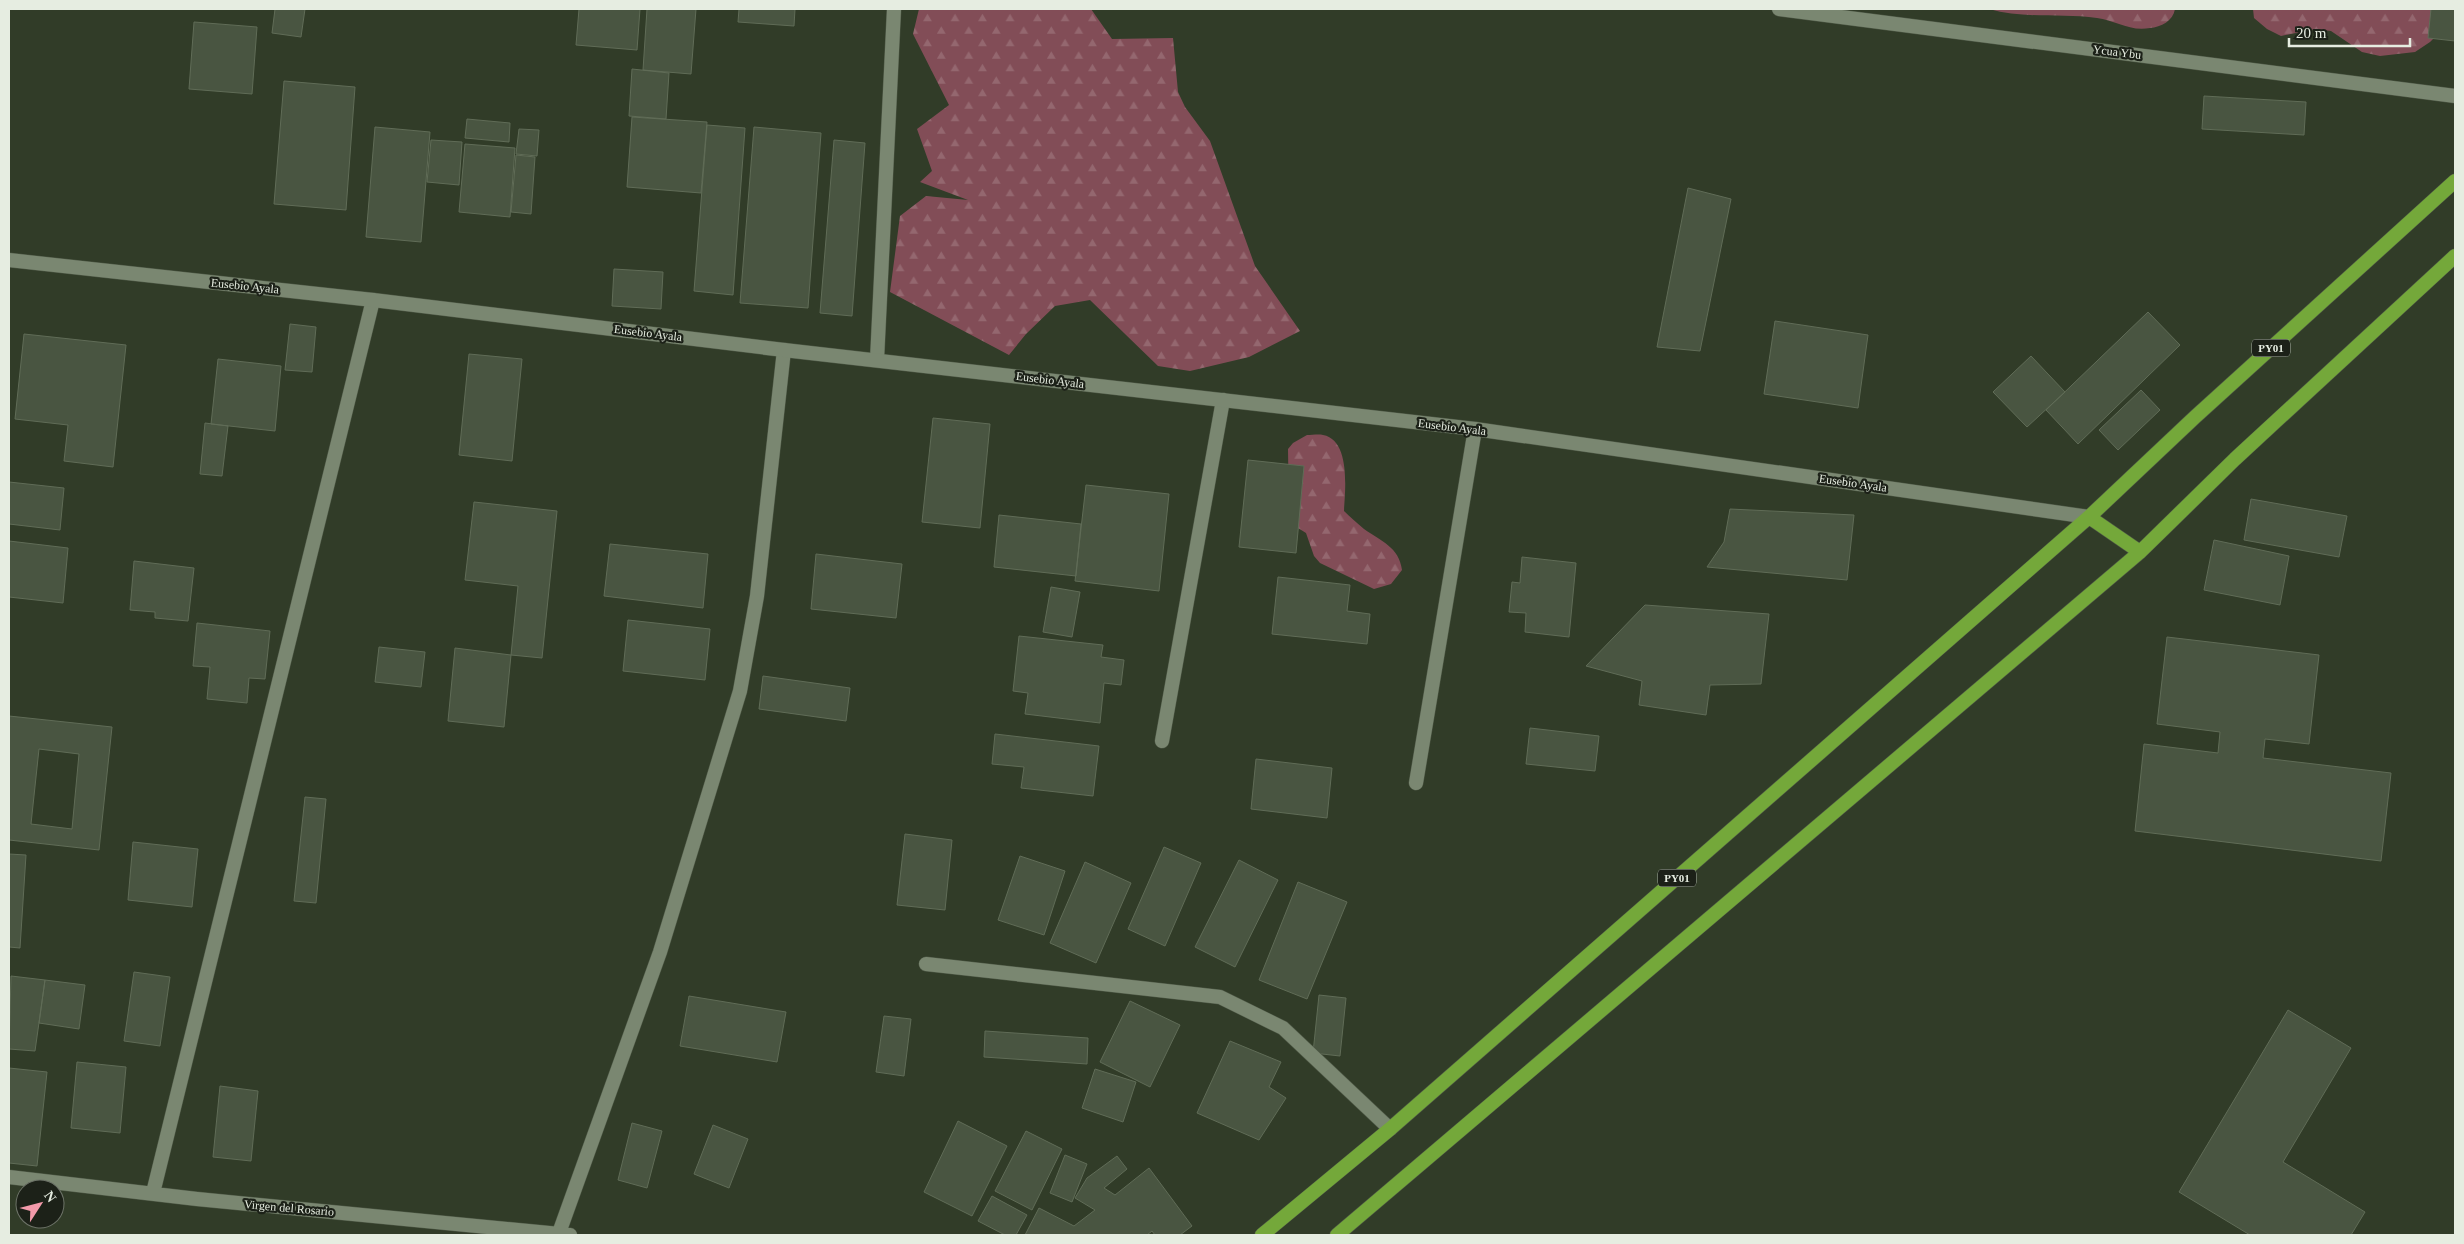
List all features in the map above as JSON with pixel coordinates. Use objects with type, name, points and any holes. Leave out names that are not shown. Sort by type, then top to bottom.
[{"type":"highway","name":"PY01","points":[[1262,1235],[1390,1130],[2089,517],[2195,417],[2455,181]]},
{"type":"highway","points":[[1338,1235],[2140,552],[2235,460],[2455,256]]},
{"type":"highway","points":[[2089,517],[2140,552]]},
{"type":"street","points":[[877,360],[894,9]]},
{"type":"street","name":"Ycua Ybu","points":[[1779,9],[2455,96]]},
{"type":"street","name":"Eusebio Ayala","points":[[9,260],[373,300],[784,350],[1476,429],[2089,517]]},
{"type":"street","points":[[153,1194],[373,300]]},
{"type":"street","points":[[564,1234],[660,952],[740,691],[757,596],[784,350]]},
{"type":"street","points":[[1162,741],[1223,400]]},
{"type":"street","points":[[1416,784],[1476,429]]},
{"type":"street","points":[[926,964],[1220,997],[1283,1028],[1390,1130]]},
{"type":"street","name":"Virgen del Rosario","points":[[9,1177],[153,1194],[564,1234]]},
{"type":"green space","points":[[919,9],[1091,9],[1112,39],[1173,38],[1178,92],[1185,107],[1210,141],[1255,266],[1300,331],[1249,357],[1190,371],[1158,366],[1090,300],[1055,306],[1026,334],[1009,355],[890,292],[900,216],[926,196],[968,200],[920,182],[932,171],[917,129],[949,105],[913,34]]},
{"type":"green space","points":[[1989,9],[2175,9],[2172,17],[2166,23],[2143,29],[2097,18],[2016,14]]},
{"type":"green space","points":[[2253,9],[2433,9],[2443,29],[2430,42],[2415,52],[2380,56],[2362,52],[2331,31],[2315,29],[2281,36],[2267,29],[2254,18]]},
{"type":"green space","points":[[1307,435],[1323,435],[1332,439],[1338,446],[1344,467],[1344,511],[1364,529],[1388,545],[1397,556],[1402,570],[1391,584],[1374,589],[1320,563],[1314,556],[1306,533],[1298,528],[1289,515],[1288,449],[1293,443]]},
{"type":"building","points":[[275,9],[305,9],[301,37],[272,33]]},
{"type":"building","points":[[579,9],[640,9],[637,50],[576,45]]},
{"type":"building","points":[[647,9],[696,9],[691,74],[643,70]]},
{"type":"building","points":[[739,9],[795,9],[794,26],[738,22]]},
{"type":"building","points":[[2431,9],[2455,9],[2455,41],[2428,38]]},
{"type":"building","points":[[194,22],[257,27],[252,94],[189,89]]},
{"type":"building","points":[[632,69],[669,73],[666,119],[629,116]]},
{"type":"building","points":[[284,81],[355,87],[346,210],[274,204]]},
{"type":"building","points":[[2204,96],[2306,102],[2304,135],[2202,129]]},
{"type":"building","points":[[632,117],[707,122],[701,193],[627,187]]},
{"type":"building","points":[[467,119],[510,123],[509,142],[465,138]]},
{"type":"building","points":[[707,125],[745,128],[733,295],[694,291]]},
{"type":"building","points":[[375,127],[430,132],[421,242],[366,237]]},
{"type":"building","points":[[754,127],[821,133],[808,308],[740,303]]},
{"type":"building","points":[[519,129],[539,130],[537,156],[516,154]]},
{"type":"building","points":[[431,140],[462,142],[459,185],[427,182]]},
{"type":"building","points":[[834,140],[865,143],[852,316],[820,313]]},
{"type":"building","points":[[465,144],[515,148],[510,217],[459,212]]},
{"type":"building","points":[[516,155],[535,157],[531,214],[511,212]]},
{"type":"building","points":[[1688,188],[1731,199],[1700,351],[1657,347]]},
{"type":"building","points":[[614,269],[663,272],[661,309],[612,306]]},
{"type":"building","points":[[2148,312],[2180,345],[2078,444],[2046,410]]},
{"type":"building","points":[[1775,321],[1868,335],[1858,408],[1764,394]]},
{"type":"building","points":[[290,324],[316,327],[312,372],[285,370]]},
{"type":"building","points":[[24,334],[126,345],[113,467],[64,461],[68,425],[15,419]]},
{"type":"building","points":[[469,354],[522,359],[512,461],[459,455]]},
{"type":"building","points":[[2031,356],[2065,392],[2027,427],[1993,392]]},
{"type":"building","points":[[218,359],[281,366],[275,431],[211,424]]},
{"type":"building","points":[[2141,390],[2160,410],[2118,450],[2099,430]]},
{"type":"building","points":[[933,418],[990,424],[980,528],[922,522]]},
{"type":"building","points":[[205,423],[228,426],[222,476],[200,474]]},
{"type":"building","points":[[1248,460],[1304,466],[1296,553],[1239,547]]},
{"type":"building","points":[[9,482],[64,488],[60,530],[9,524]]},
{"type":"building","points":[[1086,485],[1169,494],[1159,591],[1075,581]]},
{"type":"building","points":[[2251,499],[2347,516],[2339,557],[2244,540]]},
{"type":"building","points":[[474,502],[557,511],[542,658],[511,655],[518,586],[465,580]]},
{"type":"building","points":[[1730,509],[1854,515],[1847,580],[1707,567],[1724,542]]},
{"type":"building","points":[[999,515],[1081,524],[1076,576],[994,567]]},
{"type":"building","points":[[2214,540],[2289,556],[2280,605],[2204,590]]},
{"type":"building","points":[[9,541],[68,548],[63,603],[9,597]]},
{"type":"building","points":[[610,544],[708,554],[703,608],[604,596]]},
{"type":"building","points":[[816,554],[902,564],[896,618],[811,609]]},
{"type":"building","points":[[1522,557],[1576,563],[1569,637],[1525,632],[1526,613],[1509,612],[1512,582],[1520,583]]},
{"type":"building","points":[[134,561],[194,568],[188,621],[155,618],[155,612],[130,610]]},
{"type":"building","points":[[1278,577],[1350,585],[1347,611],[1370,614],[1367,644],[1272,634]]},
{"type":"building","points":[[1051,587],[1080,592],[1072,637],[1043,632]]},
{"type":"building","points":[[1645,605],[1769,614],[1761,684],[1710,685],[1706,715],[1639,705],[1642,681],[1586,666]]},
{"type":"building","points":[[628,620],[710,629],[705,680],[623,671]]},
{"type":"building","points":[[197,623],[270,631],[265,679],[249,678],[247,703],[207,699],[210,667],[193,666]]},
{"type":"building","points":[[1019,636],[1103,645],[1101,657],[1124,660],[1121,685],[1104,683],[1100,723],[1025,714],[1028,693],[1013,691]]},
{"type":"building","points":[[2167,637],[2319,655],[2309,744],[2265,739],[2263,758],[2391,773],[2381,861],[2135,831],[2144,744],[2218,753],[2220,732],[2157,724]]},
{"type":"building","points":[[379,647],[425,652],[421,687],[375,682]]},
{"type":"building","points":[[455,648],[511,655],[504,727],[448,721]]},
{"type":"building","points":[[763,676],[850,688],[846,721],[759,709]]},
{"type":"building","points":[[9,716],[112,727],[99,850],[9,840]],"holes":[[[39,749],[79,754],[72,829],[31,824]]]},
{"type":"building","points":[[1530,728],[1599,736],[1595,771],[1526,764]]},
{"type":"building","points":[[995,734],[1099,746],[1093,796],[1021,788],[1024,767],[992,764]]},
{"type":"building","points":[[1256,759],[1332,768],[1327,818],[1251,809]]},
{"type":"building","points":[[305,797],[326,799],[316,903],[294,901]]},
{"type":"building","points":[[905,834],[952,840],[945,910],[897,905]]},
{"type":"building","points":[[133,842],[198,849],[192,907],[128,900]]},
{"type":"building","points":[[1164,847],[1201,863],[1165,946],[1128,929]]},
{"type":"building","points":[[9,854],[26,855],[20,948],[9,947]]},
{"type":"building","points":[[1020,856],[1065,871],[1044,935],[998,920]]},
{"type":"building","points":[[1239,860],[1278,880],[1235,967],[1195,947]]},
{"type":"building","points":[[1085,862],[1131,883],[1096,963],[1050,943]]},
{"type":"building","points":[[1298,882],[1347,902],[1307,999],[1259,980]]},
{"type":"building","points":[[134,972],[170,977],[160,1046],[124,1041]]},
{"type":"building","points":[[11,976],[45,980],[35,1051],[9,1049]]},
{"type":"building","points":[[45,980],[85,985],[79,1029],[39,1023]]},
{"type":"building","points":[[1319,995],[1346,998],[1340,1056],[1313,1053]]},
{"type":"building","points":[[689,996],[786,1012],[777,1062],[680,1046]]},
{"type":"building","points":[[1130,1001],[1180,1025],[1150,1087],[1100,1062]]},
{"type":"building","points":[[2288,1010],[2351,1048],[2283,1162],[2365,1212],[2351,1235],[2250,1235],[2179,1192]]},
{"type":"building","points":[[884,1016],[911,1019],[904,1076],[876,1072]]},
{"type":"building","points":[[985,1031],[1088,1038],[1087,1064],[984,1057]]},
{"type":"building","points":[[1230,1041],[1281,1062],[1269,1087],[1286,1098],[1259,1140],[1197,1113]]},
{"type":"building","points":[[77,1062],[126,1067],[120,1133],[71,1128]]},
{"type":"building","points":[[9,1068],[47,1072],[37,1166],[9,1163]]},
{"type":"building","points":[[1095,1069],[1136,1082],[1123,1122],[1082,1108]]},
{"type":"building","points":[[220,1086],[258,1091],[251,1161],[213,1157]]},
{"type":"building","points":[[958,1121],[1007,1146],[972,1216],[924,1192]]},
{"type":"building","points":[[632,1123],[662,1131],[647,1188],[618,1180]]},
{"type":"building","points":[[713,1125],[748,1139],[729,1188],[694,1174]]},
{"type":"building","points":[[1026,1131],[1062,1149],[1032,1210],[995,1191]]},
{"type":"building","points":[[1065,1155],[1087,1164],[1072,1202],[1050,1193]]},
{"type":"building","points":[[1117,1156],[1127,1169],[1104,1188],[1115,1195],[1149,1168],[1192,1226],[1180,1235],[1155,1235],[1152,1231],[1147,1235],[1025,1235],[1039,1208],[1074,1226],[1095,1210],[1075,1198],[1087,1178]]},
{"type":"building","points":[[992,1196],[1027,1215],[1016,1235],[1005,1235],[978,1221]]}]
